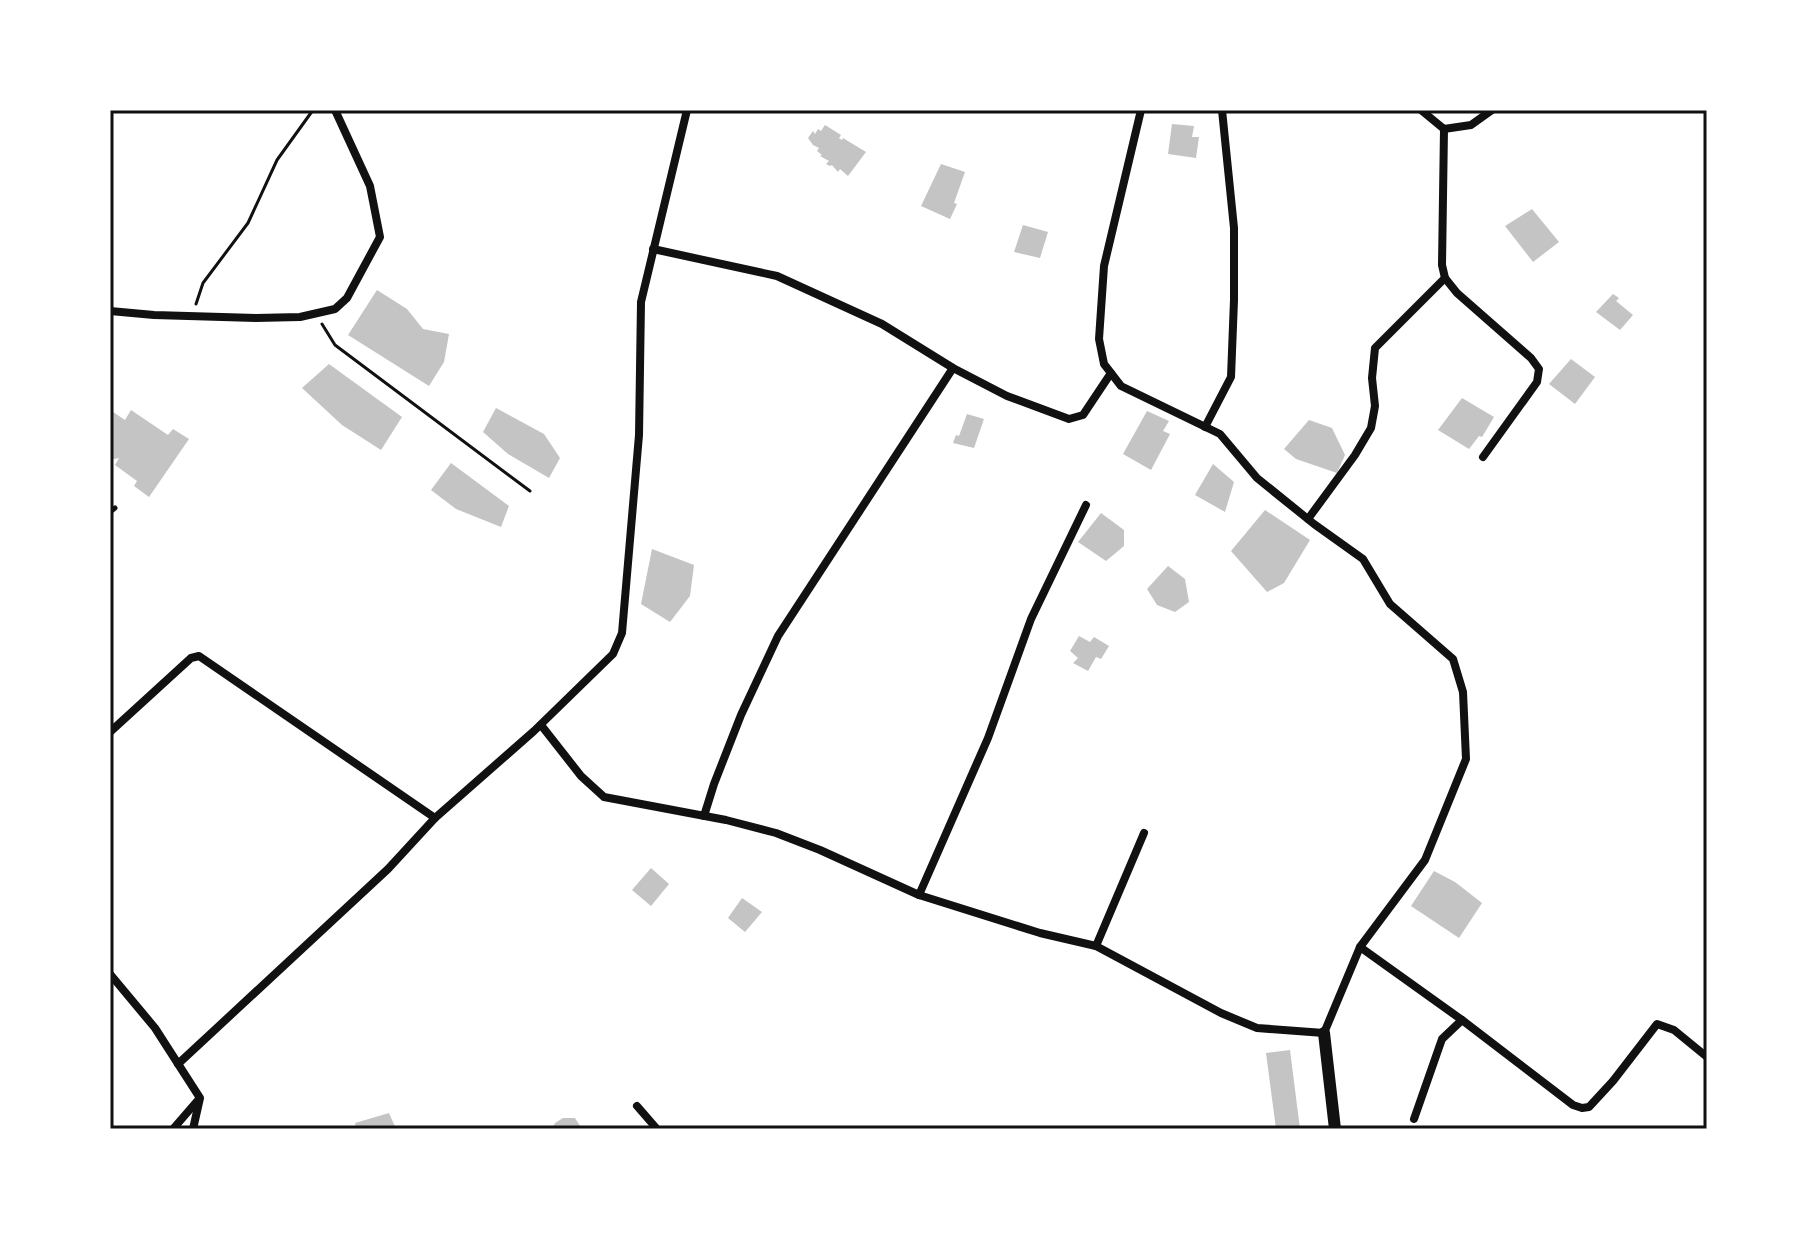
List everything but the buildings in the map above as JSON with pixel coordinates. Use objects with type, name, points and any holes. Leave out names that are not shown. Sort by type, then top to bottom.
[{"type":"street","points":[[110,311],[256,318],[316,314],[335,309],[347,298],[380,237],[370,186],[335,110]]},
{"type":"street","points":[[178,1064],[388,869],[435,818],[541,725],[613,654],[622,633],[639,435],[641,302],[687,110]]},
{"type":"street","points":[[1141,110],[1104,266],[1099,339],[1104,364],[1121,386],[1220,434],[1257,478],[1363,559],[1390,604],[1453,659],[1463,692],[1466,759],[1425,860],[1360,947],[1324,1033],[1335,1129]]},
{"type":"street","points":[[1205,427],[1231,377],[1234,228],[1222,110]]},
{"type":"street","points":[[1421,110],[1444,129],[1471,125],[1492,110]]},
{"type":"street","points":[[1444,129],[1442,265],[1445,278],[1457,293],[1531,358],[1539,369],[1537,382],[1483,457]]},
{"type":"street","points":[[653,249],[777,276],[882,324],[953,368],[1007,396],[1069,419],[1083,415],[1111,373]]},
{"type":"street","points":[[1308,519],[1371,428],[1375,406],[1372,378],[1375,348],[1445,278]]},
{"type":"street","points":[[704,816],[741,715],[778,636],[953,368]]},
{"type":"street","points":[[919,895],[988,738],[1031,619],[1086,505]]},
{"type":"street","points":[[110,732],[191,658],[199,656],[435,818]]},
{"type":"street","points":[[541,725],[581,776],[604,797],[776,833],[833,855],[919,895],[1040,933],[1096,946],[1221,1013],[1257,1028],[1324,1033]]},
{"type":"street","points":[[1096,946],[1144,833]]},
{"type":"street","points":[[1360,947],[1573,1105],[1582,1108],[1589,1107],[1613,1081],[1657,1024],[1674,1030],[1707,1057]]},
{"type":"street","points":[[110,974],[155,1028],[200,1098],[193,1129]]},
{"type":"street","points":[[1414,1119],[1442,1039],[1462,1020]]},
{"type":"street","points":[[173,1129],[200,1098]]},
{"type":"street","points":[[637,1106],[657,1129]]},
{"type":"path","points":[[204,316],[194,311],[203,283],[248,223],[277,160],[313,110]]},
{"type":"path","points":[[316,314],[335,345],[530,491]]}]
